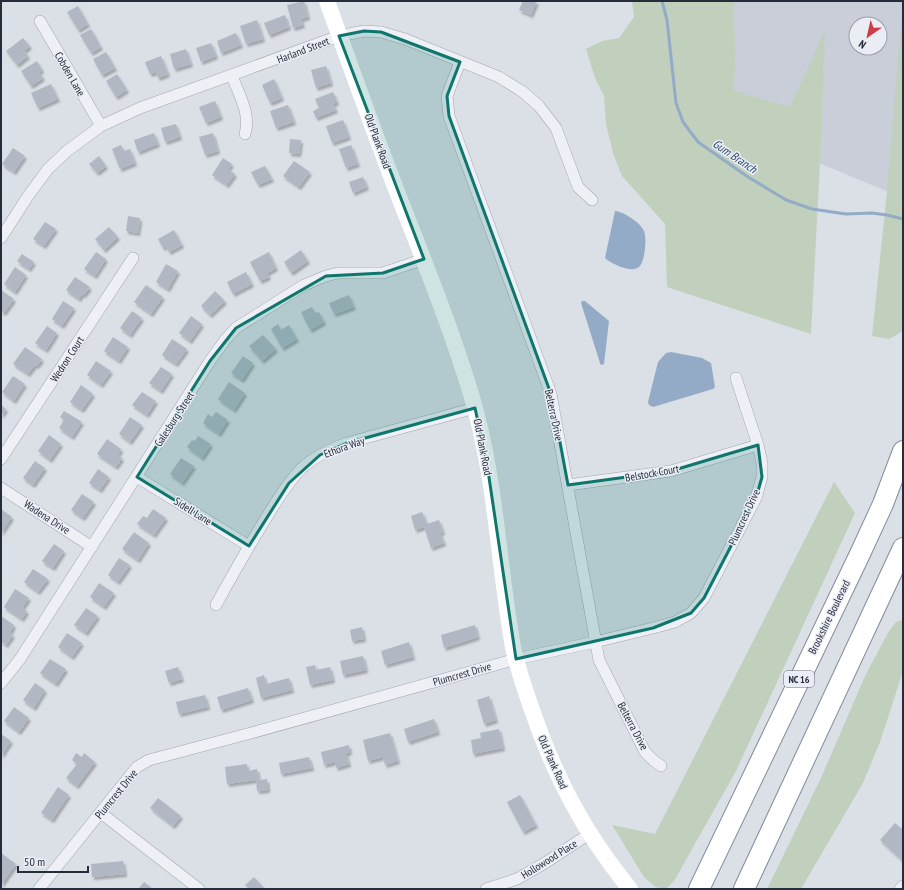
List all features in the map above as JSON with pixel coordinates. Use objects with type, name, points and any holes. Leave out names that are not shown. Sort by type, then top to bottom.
[{"type":"highway","name":"Brookshire Boulevard","points":[[700,889],[859,556],[901,464]]},
{"type":"highway","points":[[744,889],[903,548]]},
{"type":"highway","points":[[712,889],[749,808],[749,798],[746,790]]},
{"type":"street","name":"Old Plank Road","points":[[327,1],[383,156],[450,329],[475,408],[487,464],[516,659],[534,715],[550,759],[589,834],[630,889]]},
{"type":"street","name":"Cobden Lane","points":[[40,21],[101,126]]},
{"type":"street","name":"Harland Street","points":[[1,238],[28,196],[48,169],[67,151],[101,126],[140,108],[232,76],[339,36],[364,31],[381,32],[405,39],[499,78],[523,92],[539,106],[556,128],[578,186],[592,200]]},
{"type":"street","name":"Belterra Drive","points":[[460,62],[448,96],[449,116],[551,394],[599,660],[645,752],[661,766]]},
{"type":"street","points":[[232,76],[247,116],[248,125],[245,134]]},
{"type":"street","name":"Wedron Court","points":[[1,459],[133,258]]},
{"type":"street","name":"Galesburg Street","points":[[1,683],[20,659],[210,361],[225,340],[236,328],[291,293],[326,276],[338,273],[383,273],[424,259]]},
{"type":"street","name":"Plumcrest Drive","points":[[39,889],[137,767],[149,760],[516,659],[595,642],[674,622],[691,613],[704,598],[756,498],[762,477],[762,463],[758,445],[736,378]]},
{"type":"street","name":"Ethora Way","points":[[216,605],[249,546],[289,482],[303,467],[328,450],[475,408]]},
{"type":"street","name":"Belstock Court","points":[[568,485],[671,471],[758,445]]},
{"type":"street","name":"Sidell Lane","points":[[137,477],[249,546]]},
{"type":"street","name":"Wadena Drive","points":[[1,488],[92,547]]},
{"type":"street","points":[[101,813],[198,889]]},
{"type":"street","name":"Hollowood Place","points":[[486,889],[506,884],[517,879],[545,863],[589,834]]},
{"type":"street","points":[[900,889],[903,886]]},
{"type":"highlighted area","points":[[364,31],[381,32],[460,62],[447,96],[449,116],[551,394],[568,485],[671,471],[758,445],[762,477],[756,498],[704,598],[691,613],[653,628],[516,659],[487,464],[475,408],[347,443],[320,455],[289,483],[249,546],[137,477],[210,361],[236,328],[326,276],[383,273],[424,259],[339,36]]},
{"type":"shaded area","points":[[661,1],[902,1],[903,198],[685,107]]},
{"type":"green space","points":[[632,1],[734,1],[734,91],[790,107],[825,30],[811,334],[667,287],[665,224],[622,176],[613,153],[606,124],[604,96],[595,78],[586,49],[602,41],[619,38],[634,17]]},
{"type":"green space","points":[[903,1],[903,331],[889,339],[872,336],[887,191]]},
{"type":"green space","points":[[834,482],[855,513],[736,771],[674,881],[666,889],[655,887],[644,877],[612,825],[655,834]]},
{"type":"green space","points":[[903,620],[903,671],[880,742],[863,783],[801,889],[767,889],[821,778],[866,674],[889,631],[896,622]]},
{"type":"water","points":[[615,211],[623,213],[631,218],[639,224],[644,231],[645,250],[643,260],[639,267],[635,269],[623,268],[605,258]]},
{"type":"water","points":[[582,301],[585,301],[609,321],[604,364],[601,365],[581,303]]},
{"type":"water","points":[[671,352],[702,358],[711,363],[715,387],[713,389],[653,407],[649,405],[648,402],[658,362],[666,353]]},
{"type":"building","points":[[304,1],[308,17],[301,19],[303,25],[293,28],[287,5]]},
{"type":"building","points":[[523,1],[537,1],[531,15],[519,10]]},
{"type":"building","points":[[78,6],[88,24],[78,30],[67,12]]},
{"type":"building","points":[[285,15],[289,27],[269,35],[264,23]]},
{"type":"building","points":[[257,20],[263,39],[246,44],[240,26]]},
{"type":"building","points":[[91,29],[101,47],[91,53],[80,35]]},
{"type":"building","points":[[236,33],[241,45],[221,53],[217,41]]},
{"type":"building","points":[[23,38],[30,46],[24,51],[28,56],[17,65],[6,51]]},
{"type":"building","points":[[211,43],[216,56],[201,62],[196,48]]},
{"type":"building","points":[[186,49],[191,64],[174,69],[170,54]]},
{"type":"building","points":[[106,52],[115,68],[102,75],[93,59]]},
{"type":"building","points":[[161,56],[168,74],[158,78],[156,72],[150,74],[145,62]]},
{"type":"building","points":[[37,61],[42,70],[39,72],[43,78],[31,86],[21,71]]},
{"type":"building","points":[[326,66],[331,83],[316,88],[311,70]]},
{"type":"building","points":[[117,74],[127,90],[116,97],[106,81]]},
{"type":"building","points":[[274,79],[282,98],[270,103],[262,85]]},
{"type":"building","points":[[51,84],[58,99],[38,108],[31,93]]},
{"type":"building","points":[[333,92],[337,102],[333,104],[336,110],[316,118],[313,111],[319,108],[315,99]]},
{"type":"building","points":[[215,101],[221,117],[206,123],[199,107]]},
{"type":"building","points":[[288,105],[294,122],[276,128],[270,111]]},
{"type":"building","points":[[343,120],[349,137],[332,143],[326,126]]},
{"type":"building","points":[[176,124],[180,137],[165,142],[161,128]]},
{"type":"building","points":[[154,133],[158,144],[138,152],[134,140]]},
{"type":"building","points":[[213,133],[218,151],[205,155],[199,137]]},
{"type":"building","points":[[290,139],[301,140],[299,154],[289,153]]},
{"type":"building","points":[[121,145],[124,151],[130,149],[135,163],[120,169],[112,149]]},
{"type":"building","points":[[351,145],[358,164],[346,168],[339,149]]},
{"type":"building","points":[[13,148],[25,156],[14,172],[2,164]]},
{"type":"building","points":[[99,156],[106,166],[97,173],[89,164]]},
{"type":"building","points":[[223,158],[232,164],[228,169],[235,174],[227,185],[212,175]]},
{"type":"building","points":[[294,161],[310,172],[299,187],[283,176]]},
{"type":"building","points":[[265,166],[272,179],[258,185],[251,172]]},
{"type":"building","points":[[363,177],[367,187],[353,193],[349,182]]},
{"type":"building","points":[[128,216],[140,218],[138,233],[126,231]]},
{"type":"building","points":[[45,222],[56,229],[44,246],[33,239]]},
{"type":"building","points":[[109,227],[118,237],[104,250],[95,239]]},
{"type":"building","points":[[174,230],[182,245],[169,252],[166,246],[163,248],[158,239]]},
{"type":"building","points":[[301,250],[308,261],[291,273],[284,262]]},
{"type":"building","points":[[96,252],[106,259],[95,276],[84,269]]},
{"type":"building","points":[[269,252],[276,268],[267,273],[269,277],[260,281],[250,262]]},
{"type":"building","points":[[22,254],[34,262],[29,269],[17,261]]},
{"type":"building","points":[[166,264],[178,271],[168,289],[156,282]]},
{"type":"building","points":[[15,267],[26,275],[15,292],[4,284]]},
{"type":"building","points":[[246,272],[252,284],[233,294],[227,282]]},
{"type":"building","points":[[75,277],[90,287],[79,299],[66,290]]},
{"type":"building","points":[[146,285],[163,297],[151,314],[134,302]]},
{"type":"building","points":[[1,290],[14,299],[4,313],[1,311]]},
{"type":"building","points":[[215,291],[225,301],[210,315],[201,306]]},
{"type":"building","points":[[349,295],[354,307],[334,314],[329,303]]},
{"type":"building","points":[[63,301],[74,308],[62,326],[52,319]]},
{"type":"building","points":[[312,307],[315,313],[319,312],[324,322],[310,330],[301,312]]},
{"type":"building","points":[[132,311],[142,318],[130,335],[120,328]]},
{"type":"building","points":[[191,316],[202,324],[190,341],[179,333]]},
{"type":"building","points":[[278,324],[281,330],[289,325],[297,339],[282,348],[271,329]]},
{"type":"building","points":[[47,326],[57,333],[46,350],[35,343]]},
{"type":"building","points":[[263,335],[276,349],[262,361],[249,346]]},
{"type":"building","points":[[113,337],[128,347],[119,361],[104,351]]},
{"type":"building","points":[[172,339],[187,349],[176,364],[162,355]]},
{"type":"building","points":[[25,347],[42,359],[28,374],[13,364]]},
{"type":"building","points":[[243,356],[253,363],[242,380],[231,373]]},
{"type":"building","points":[[96,361],[111,371],[101,385],[87,375]]},
{"type":"building","points":[[161,367],[172,374],[161,391],[149,383]]},
{"type":"building","points":[[13,376],[25,384],[14,401],[2,392]]},
{"type":"building","points":[[229,382],[245,393],[234,410],[218,399]]},
{"type":"building","points":[[81,385],[93,394],[82,410],[70,402]]},
{"type":"building","points":[[142,392],[156,401],[147,415],[132,405]]},
{"type":"building","points":[[1,405],[6,409],[1,416]]},
{"type":"building","points":[[64,411],[82,422],[72,437],[59,428],[64,420],[60,417]]},
{"type":"building","points":[[216,412],[228,420],[219,434],[203,423],[208,414],[212,417]]},
{"type":"building","points":[[130,417],[142,425],[130,442],[119,434]]},
{"type":"building","points":[[49,435],[61,444],[50,460],[38,451]]},
{"type":"building","points":[[198,436],[211,444],[202,458],[187,447],[192,440],[195,441]]},
{"type":"building","points":[[107,439],[121,449],[118,455],[122,458],[116,467],[97,454]]},
{"type":"building","points":[[181,458],[194,466],[182,483],[170,474]]},
{"type":"building","points":[[35,461],[45,468],[33,485],[23,478]]},
{"type":"building","points":[[98,469],[109,477],[100,490],[89,483]]},
{"type":"building","points":[[82,494],[94,502],[83,518],[71,510]]},
{"type":"building","points":[[1,509],[12,517],[1,533]]},
{"type":"building","points":[[153,509],[166,518],[154,535],[137,524],[143,516],[147,518]]},
{"type":"building","points":[[422,512],[427,524],[439,520],[443,532],[440,533],[444,543],[431,548],[424,527],[415,530],[411,516]]},
{"type":"building","points":[[134,532],[149,543],[138,560],[122,549]]},
{"type":"building","points":[[54,544],[64,551],[53,568],[42,561]]},
{"type":"building","points":[[119,558],[130,565],[118,582],[108,575]]},
{"type":"building","points":[[33,569],[48,579],[38,592],[24,582]]},
{"type":"building","points":[[99,583],[114,593],[104,607],[90,597]]},
{"type":"building","points":[[15,589],[29,598],[22,608],[27,611],[22,619],[4,607]]},
{"type":"building","points":[[86,608],[98,616],[86,633],[74,625]]},
{"type":"building","points":[[1,616],[14,625],[10,633],[13,635],[6,645],[1,641]]},
{"type":"building","points":[[475,625],[478,637],[444,648],[441,635]]},
{"type":"building","points":[[362,627],[364,639],[352,641],[350,630]]},
{"type":"building","points":[[67,633],[82,643],[72,657],[58,647]]},
{"type":"building","points":[[409,642],[413,657],[385,665],[381,651]]},
{"type":"building","points":[[363,656],[366,670],[343,675],[340,661]]},
{"type":"building","points":[[50,659],[66,669],[56,684],[40,673]]},
{"type":"building","points":[[315,665],[316,670],[330,667],[333,680],[310,685],[306,667]]},
{"type":"building","points":[[178,667],[182,679],[169,683],[165,671]]},
{"type":"building","points":[[264,675],[266,684],[289,678],[292,690],[261,698],[256,678]]},
{"type":"building","points":[[35,683],[45,690],[34,708],[23,700]]},
{"type":"building","points":[[248,688],[252,700],[221,710],[217,697]]},
{"type":"building","points":[[205,695],[208,707],[179,714],[176,702]]},
{"type":"building","points":[[489,696],[496,720],[484,724],[477,700]]},
{"type":"building","points":[[14,707],[29,718],[19,732],[4,721]]},
{"type":"building","points":[[434,719],[438,732],[408,742],[404,729]]},
{"type":"building","points":[[499,729],[503,748],[473,754],[471,740],[481,738],[480,733]]},
{"type":"building","points":[[390,733],[398,761],[385,765],[383,757],[368,761],[363,740]]},
{"type":"building","points":[[1,734],[11,741],[1,756]]},
{"type":"building","points":[[349,745],[350,752],[346,753],[349,764],[336,768],[335,762],[324,765],[321,752]]},
{"type":"building","points":[[76,753],[82,757],[84,753],[95,762],[77,786],[66,778],[77,764],[72,760]]},
{"type":"building","points":[[309,757],[312,768],[281,774],[279,763]]},
{"type":"building","points":[[247,764],[247,771],[257,769],[259,780],[267,779],[268,790],[257,791],[256,780],[227,784],[225,767]]},
{"type":"building","points":[[58,787],[69,795],[52,820],[41,813]]},
{"type":"building","points":[[520,795],[536,825],[523,832],[507,802]]},
{"type":"building","points":[[158,798],[181,816],[173,826],[150,808]]},
{"type":"building","points":[[895,823],[903,830],[903,861],[880,840]]},
{"type":"building","points":[[1,853],[16,864],[1,885]]},
{"type":"building","points":[[123,861],[125,874],[92,877],[91,864]]},
{"type":"building","points":[[254,877],[265,889],[249,889],[245,885]]},
{"type":"building","points":[[144,882],[153,889],[138,889]]},
{"type":"waterway","name":"Gum Branch","points":[[662,1],[667,20],[676,103],[683,122],[698,142],[748,177],[786,200],[812,209],[846,214],[872,213],[903,219]]}]
